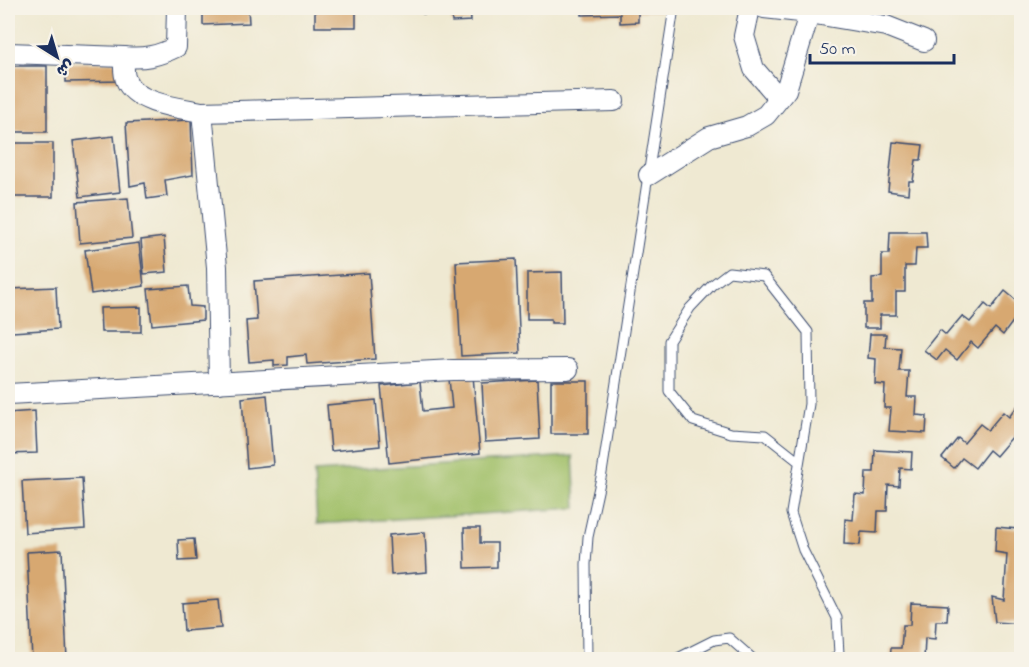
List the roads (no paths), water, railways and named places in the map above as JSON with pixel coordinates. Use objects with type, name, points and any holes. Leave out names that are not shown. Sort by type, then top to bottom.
[{"type":"street","points":[[8,52],[140,59],[161,55],[176,47],[177,8]]},
{"type":"street","points":[[750,8],[744,36],[754,69],[779,99]]},
{"type":"street","points":[[764,8],[810,10],[886,26],[924,41]]},
{"type":"street","points":[[650,175],[709,137],[747,126],[766,115],[786,90],[810,10]]},
{"type":"street","points":[[124,57],[126,81],[141,97],[165,106],[202,112],[615,101]]},
{"type":"street","points":[[202,112],[217,267],[219,383]]},
{"type":"street","points":[[8,394],[453,370],[568,369]]},
{"type":"lane","points":[[587,660],[588,537],[602,473],[650,175],[674,8]]},
{"type":"lane","points":[[798,461],[765,435],[731,433],[693,421],[669,391],[669,341],[690,308],[712,285],[729,272],[764,276],[808,332],[809,404],[791,513],[803,550],[837,618],[839,654],[832,660]]},
{"type":"lane","points":[[674,660],[714,640],[729,638],[754,660]]}]
